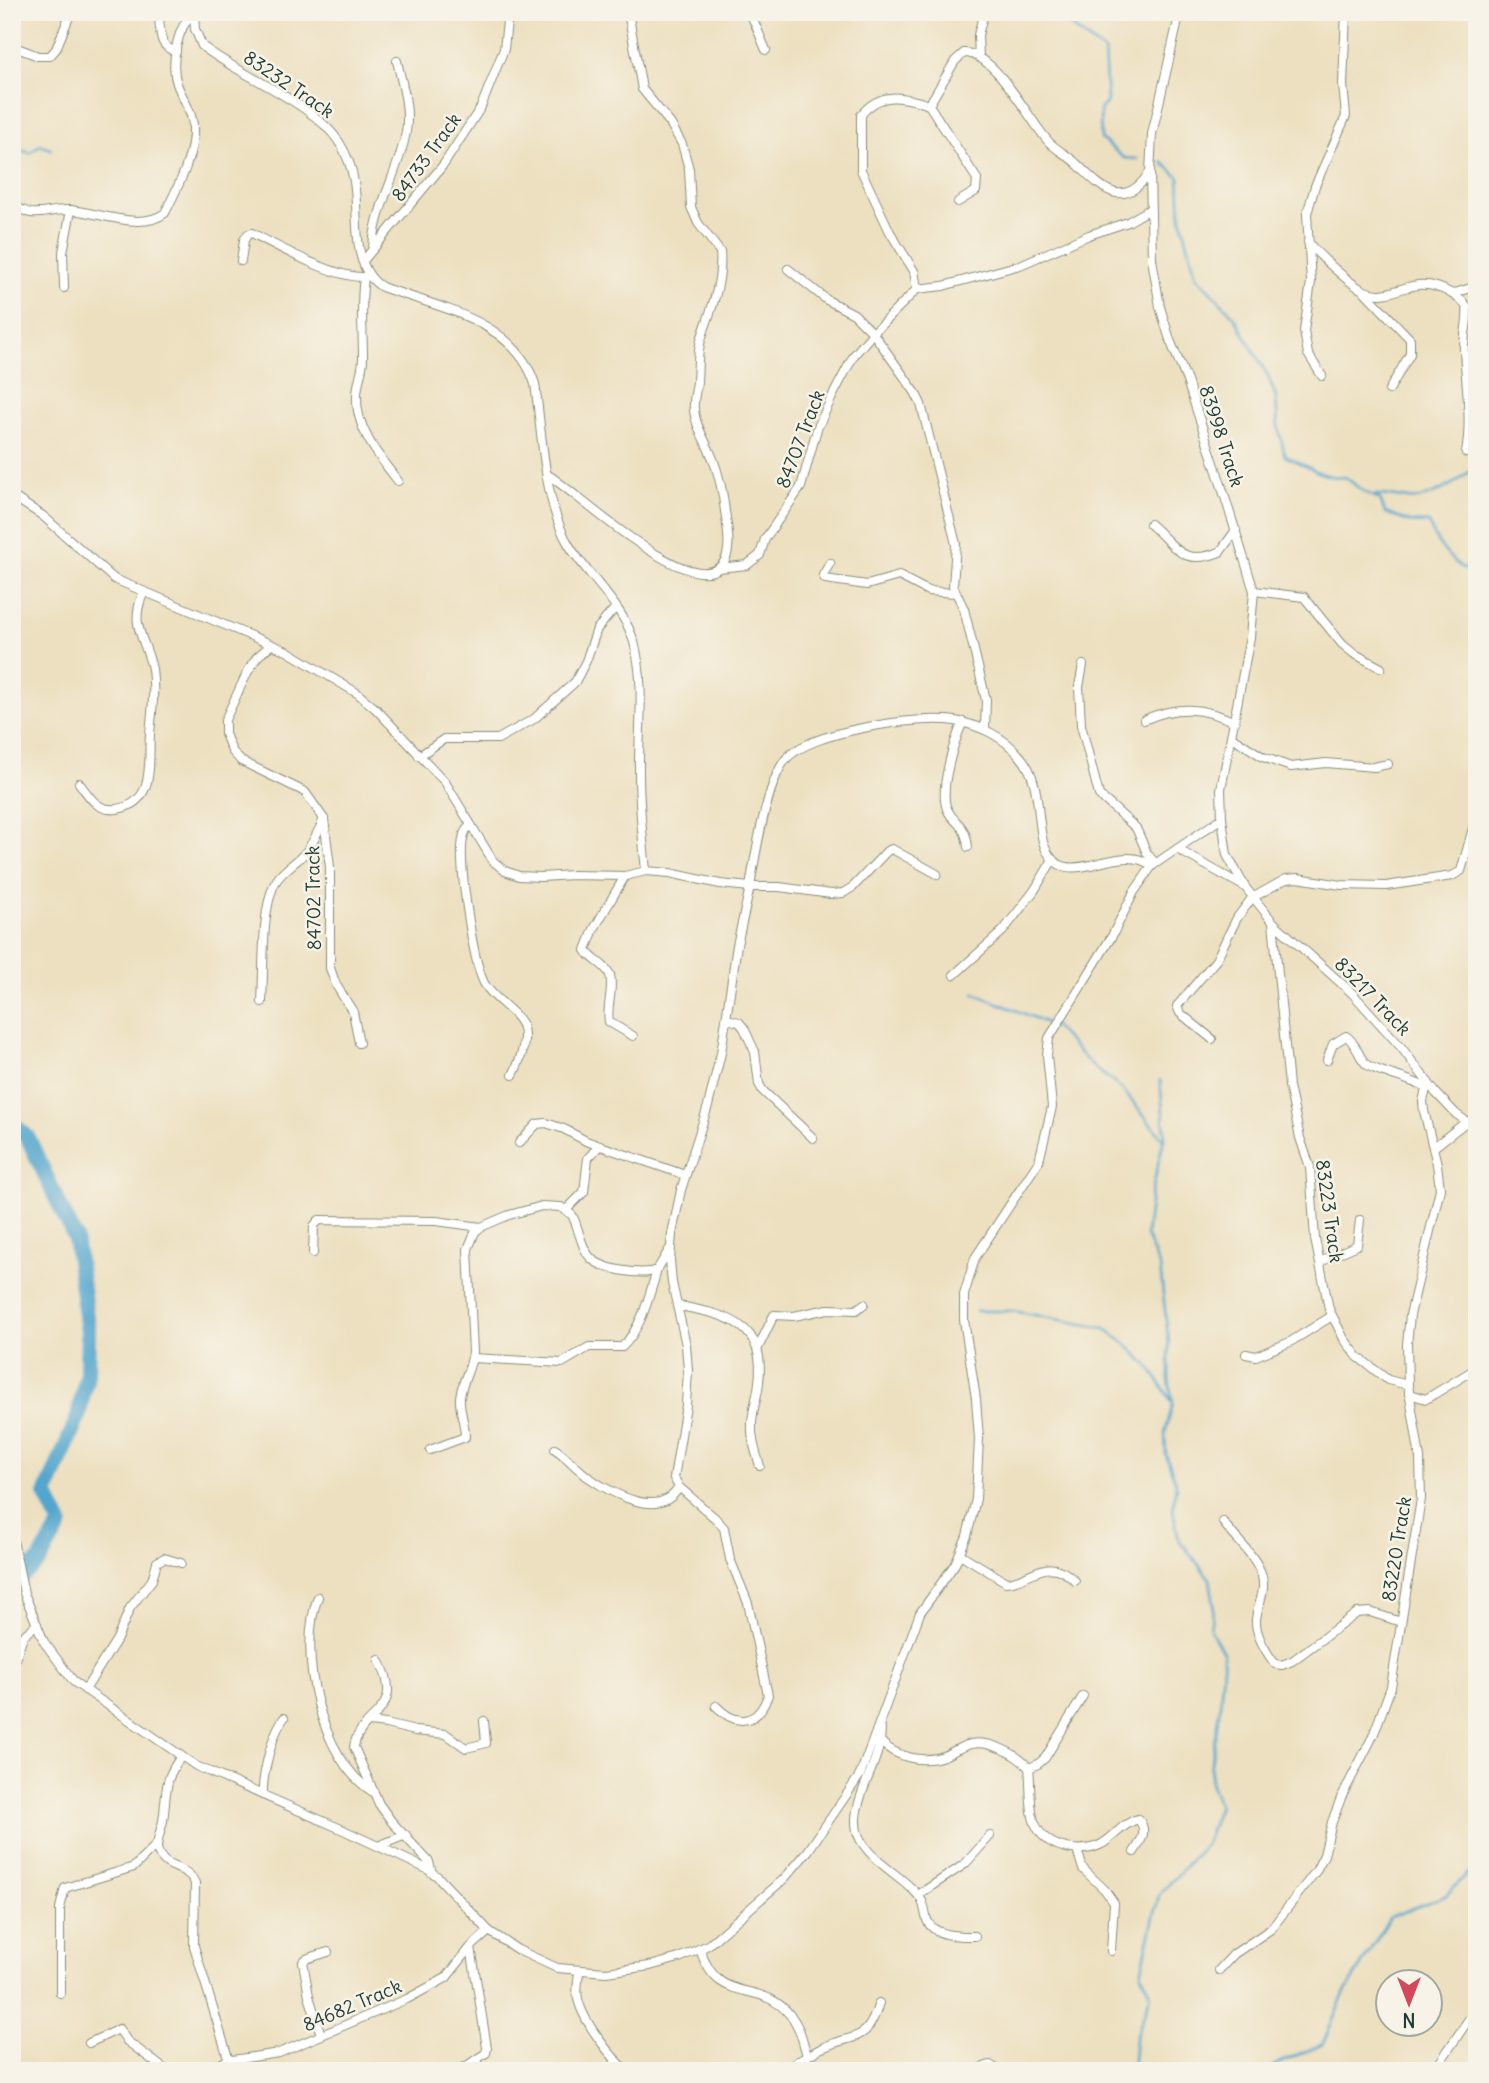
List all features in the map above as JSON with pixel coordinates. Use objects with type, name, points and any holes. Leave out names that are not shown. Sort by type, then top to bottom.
[{"type":"street","points":[[12,19],[17,12]]},
{"type":"street","points":[[12,46],[38,56],[50,56],[56,49],[71,12]]},
{"type":"street","points":[[158,12],[163,44],[167,49],[176,52]]},
{"type":"street","points":[[12,203],[23,212],[36,214],[71,210],[108,218],[148,220],[165,213],[186,164],[193,128],[190,112],[175,77],[176,52],[184,25],[194,12]]},
{"type":"street","name":"83232 Track","points":[[194,12],[195,29],[202,46],[317,118],[338,141],[355,182],[358,234],[366,277]]},
{"type":"street","points":[[628,12],[642,89],[670,123],[682,144],[689,169],[691,207],[698,223],[720,252],[716,294],[698,352],[694,409],[716,468],[725,510],[727,550],[720,567]]},
{"type":"street","points":[[750,12],[766,50]]},
{"type":"street","points":[[979,57],[977,42],[984,12]]},
{"type":"street","name":"83998 Track","points":[[1180,12],[1152,134],[1152,259],[1160,307],[1254,591],[1250,637],[1232,737],[1223,770],[1222,818]]},
{"type":"street","points":[[1246,12],[1258,15],[1268,12]]},
{"type":"street","points":[[1322,376],[1308,354],[1304,331],[1311,282],[1307,223],[1311,198],[1346,116],[1343,85],[1346,12]]},
{"type":"street","name":"84733 Track","points":[[363,261],[453,152],[481,107],[504,48],[508,22]]},
{"type":"street","points":[[929,105],[957,57],[970,53],[979,57],[1003,80],[1052,145],[1076,163],[1094,182],[1109,191],[1123,193],[1142,183],[1150,172]]},
{"type":"street","points":[[373,248],[385,195],[406,131],[406,103],[397,61]]},
{"type":"street","points":[[958,202],[976,191],[977,179],[929,105],[906,97],[888,97],[867,108],[861,115],[861,170],[890,232],[914,271],[917,289],[943,286],[1020,265],[1089,235],[1128,222],[1150,209]]},
{"type":"street","points":[[64,288],[63,252],[71,210]]},
{"type":"street","points":[[241,261],[244,240],[252,233],[313,263],[366,277],[382,287],[487,326],[526,362],[535,384],[552,502],[564,537],[627,625],[637,655],[641,716],[640,804],[646,872]]},
{"type":"street","points":[[1308,242],[1325,260],[1364,291],[1410,339],[1410,354],[1389,390]]},
{"type":"street","points":[[788,269],[827,300],[853,314],[873,333],[921,404],[956,544],[953,586],[964,609],[983,685],[985,729]]},
{"type":"street","points":[[366,277],[362,301],[363,361],[357,405],[372,446],[398,481]]},
{"type":"street","points":[[1364,291],[1385,293],[1420,283],[1443,288],[1459,298],[1467,310],[1463,336],[1469,422],[1466,453]]},
{"type":"street","points":[[1452,294],[1477,286]]},
{"type":"street","name":"84707 Track","points":[[548,475],[569,488],[617,529],[662,558],[693,570],[708,572],[720,567],[747,565],[760,555],[765,539],[801,487],[817,429],[850,362],[873,333],[917,289]]},
{"type":"street","points":[[12,496],[62,531],[107,574],[302,658],[357,693],[376,709],[445,782],[493,861],[512,875],[625,876],[646,872],[670,873],[720,884],[779,887],[831,894],[843,893],[853,887],[892,849],[937,874]]},
{"type":"street","points":[[1150,524],[1182,554],[1191,558],[1220,552],[1236,530]]},
{"type":"street","points":[[831,563],[823,575],[825,579],[867,585],[899,576],[928,591],[956,593]]},
{"type":"street","points":[[1254,591],[1304,597],[1342,644],[1381,668]]},
{"type":"street","points":[[79,783],[95,804],[112,809],[121,808],[137,800],[148,781],[151,770],[154,689],[137,613],[144,592]]},
{"type":"street","points":[[419,756],[444,739],[498,739],[534,719],[575,682],[586,661],[597,629],[615,608]]},
{"type":"street","name":"84702 Track","points":[[271,645],[251,665],[229,710],[224,727],[235,756],[248,766],[305,792],[324,819],[330,861],[330,968],[336,985],[352,1012],[359,1044]]},
{"type":"street","points":[[1083,665],[1079,687],[1079,712],[1099,795],[1136,828],[1153,865]]},
{"type":"street","points":[[1144,720],[1166,710],[1185,710],[1210,712],[1235,722]]},
{"type":"street","points":[[716,1706],[731,1719],[751,1718],[766,1700],[766,1686],[748,1603],[730,1559],[724,1528],[679,1488],[674,1472],[686,1405],[688,1370],[686,1345],[672,1283],[671,1247],[685,1175],[708,1106],[727,1018],[734,963],[775,776],[792,753],[823,739],[891,723],[931,719],[963,722],[985,729],[1005,742],[1030,769],[1035,782],[1043,842],[1052,861],[1059,866],[1071,867],[1137,858],[1153,865]]},
{"type":"street","points":[[963,722],[951,752],[946,799],[948,810],[965,831],[968,847]]},
{"type":"street","points":[[1232,737],[1268,759],[1291,767],[1326,763],[1374,767],[1388,764]]},
{"type":"street","points":[[12,1536],[24,1593],[50,1654],[74,1682],[181,1756],[213,1774],[263,1794],[432,1872],[489,1931],[548,1965],[579,1972],[639,1969],[700,1949],[720,1936],[784,1879],[808,1851],[860,1775],[920,1613],[960,1553],[972,1519],[979,1460],[976,1399],[964,1320],[967,1281],[981,1247],[1039,1161],[1052,1107],[1047,1055],[1052,1029],[1095,964],[1134,892],[1153,865],[1222,818]]},
{"type":"street","name":"83217 Track","points":[[1222,818],[1227,855],[1252,898],[1273,922],[1352,993],[1401,1047],[1427,1085],[1477,1129]]},
{"type":"street","points":[[262,1002],[268,910],[272,892],[282,873],[304,854],[324,819]]},
{"type":"street","points":[[471,825],[463,837],[462,859],[477,959],[485,985],[521,1022],[524,1032],[522,1057],[513,1075]]},
{"type":"street","points":[[1212,1039],[1180,1013],[1177,1003],[1216,960],[1237,918],[1252,898],[1293,878],[1353,886],[1386,886],[1452,876],[1461,871],[1473,828]]},
{"type":"street","name":"83217 Track","points":[[1177,849],[1245,887]]},
{"type":"street","points":[[954,975],[1003,931],[1041,883],[1052,861]]},
{"type":"street","points":[[625,876],[594,929],[586,950],[590,957],[606,969],[610,977],[609,1022],[633,1036]]},
{"type":"street","name":"83223 Track","points":[[1273,922],[1289,1086],[1300,1138],[1312,1176],[1313,1227],[1332,1317],[1343,1339],[1358,1357],[1388,1380],[1409,1390]]},
{"type":"street","points":[[727,1018],[739,1022],[744,1028],[755,1052],[759,1084],[764,1091],[813,1138]]},
{"type":"street","points":[[1327,1060],[1333,1044],[1346,1036],[1368,1065],[1427,1085]]},
{"type":"street","name":"83220 Track","points":[[1219,1970],[1234,1954],[1271,1929],[1320,1863],[1341,1798],[1373,1737],[1388,1698],[1419,1520],[1422,1486],[1409,1390],[1407,1344],[1410,1315],[1440,1189],[1434,1147],[1424,1111],[1427,1085]]},
{"type":"street","points":[[519,1143],[542,1122],[564,1129],[586,1141],[685,1175]]},
{"type":"street","points":[[1434,1147],[1466,1122]]},
{"type":"street","points":[[567,1209],[584,1192],[588,1158],[600,1145]]},
{"type":"street","points":[[430,1450],[465,1437],[461,1394],[472,1358],[468,1249],[471,1238],[481,1227],[509,1215],[553,1205],[567,1209],[576,1222],[584,1249],[592,1260],[609,1267],[639,1273],[657,1269]]},
{"type":"street","points":[[313,1253],[315,1223],[319,1220],[436,1221],[481,1227]]},
{"type":"street","points":[[1320,1262],[1356,1247],[1360,1220]]},
{"type":"street","points":[[472,1358],[562,1363],[589,1347],[622,1347],[634,1332],[657,1269],[671,1247]]},
{"type":"street","points":[[760,1466],[754,1449],[752,1425],[759,1383],[758,1348],[774,1315],[794,1316],[828,1309],[856,1310],[864,1304]]},
{"type":"street","points":[[678,1306],[735,1322],[746,1330],[758,1348]]},
{"type":"street","points":[[1246,1354],[1256,1356],[1290,1342],[1332,1317]]},
{"type":"street","points":[[1409,1390],[1426,1399],[1477,1368]]},
{"type":"street","points":[[1388,1380],[1407,1370]]},
{"type":"street","points":[[555,1449],[591,1479],[638,1502],[666,1502],[679,1488]]},
{"type":"street","points":[[1223,1522],[1261,1572],[1264,1591],[1256,1625],[1275,1664],[1282,1665],[1292,1661],[1357,1613],[1370,1612],[1401,1622]]},
{"type":"street","points":[[960,1553],[1006,1581],[1045,1569],[1065,1572],[1076,1581]]},
{"type":"street","points":[[85,1690],[117,1640],[130,1608],[152,1580],[157,1562],[164,1559],[181,1563]]},
{"type":"street","points":[[318,1597],[311,1622],[313,1680],[319,1708],[327,1735],[354,1775],[373,1792]]},
{"type":"street","points":[[12,1669],[23,1636],[38,1627]]},
{"type":"street","points":[[379,1660],[387,1680],[387,1697],[380,1711],[356,1739],[354,1747],[369,1777],[373,1792],[386,1814],[429,1862],[432,1872]]},
{"type":"street","points":[[1029,1768],[1038,1765],[1045,1758],[1083,1696]]},
{"type":"street","points":[[263,1794],[263,1774],[278,1728],[284,1718]]},
{"type":"street","points":[[879,1718],[880,1741],[876,1763],[858,1808],[857,1834],[873,1856],[918,1895],[924,1905],[927,1920],[933,1928],[949,1934],[975,1936]]},
{"type":"street","points":[[369,1723],[441,1733],[466,1748],[486,1743],[484,1721]]},
{"type":"street","points":[[880,1741],[897,1754],[926,1758],[944,1756],[967,1745],[981,1743],[1012,1754],[1029,1768],[1034,1822],[1050,1841],[1077,1850],[1101,1844],[1133,1819],[1138,1819],[1144,1834],[1135,1852]]},
{"type":"street","points":[[181,1756],[172,1767],[167,1780],[158,1853],[164,1862],[190,1874],[195,1883],[194,1946],[229,2061]]},
{"type":"street","points":[[378,1846],[406,1835]]},
{"type":"street","points":[[918,1895],[965,1864],[990,1836]]},
{"type":"street","points":[[60,1993],[60,1908],[65,1888],[129,1870],[157,1844]]},
{"type":"street","points":[[1077,1850],[1083,1869],[1105,1890],[1114,1903],[1111,1951]]},
{"type":"street","name":"84682 Track","points":[[208,2071],[229,2061],[272,2055],[391,2006],[446,1978],[471,1947],[489,1931]]},
{"type":"street","points":[[459,2071],[486,2053],[487,2045],[471,1947]]},
{"type":"street","points":[[700,1949],[708,1971],[719,1982],[737,1990],[766,1997],[785,2010],[798,2027],[807,2056]]},
{"type":"street","points":[[321,2035],[303,1962],[304,1959],[328,1952]]},
{"type":"street","points":[[579,1972],[578,1994],[582,2010],[617,2061],[628,2071]]},
{"type":"street","points":[[781,2071],[826,2046],[851,2040],[864,2032],[875,2020],[879,2003]]},
{"type":"street","points":[[1434,2071],[1477,2007]]},
{"type":"street","points":[[89,2043],[118,2029],[127,2041],[167,2071]]},
{"type":"street","points":[[476,2060],[484,2071]]},
{"type":"street","points":[[608,2071],[617,2061]]},
{"type":"street","points":[[798,2061],[816,2065],[825,2071]]},
{"type":"street","points":[[972,2071],[990,2065],[1000,2071]]},
{"type":"waterway","points":[[1055,12],[1104,51],[1107,102],[1100,110],[1101,139],[1124,158],[1137,159]]},
{"type":"waterway","points":[[12,147],[30,153],[40,145],[51,149]]},
{"type":"waterway","points":[[1162,162],[1179,177],[1181,217],[1196,276],[1234,316],[1268,376],[1276,397],[1278,426],[1285,456],[1329,476],[1345,477],[1364,492],[1380,499],[1385,513],[1409,522],[1429,523],[1436,539],[1454,562],[1477,574]]},
{"type":"waterway","points":[[1376,495],[1417,499],[1436,493],[1455,482],[1477,463]]},
{"type":"waterway","points":[[974,993],[1054,1026],[1091,1065],[1122,1089],[1164,1140]]},
{"type":"waterway","points":[[1132,2071],[1135,2039],[1151,1995],[1141,1973],[1159,1895],[1205,1845],[1219,1805],[1210,1782],[1224,1654],[1210,1629],[1214,1604],[1210,1579],[1179,1540],[1173,1510],[1176,1483],[1166,1455],[1165,1433],[1173,1404],[1169,1380],[1169,1344],[1160,1268],[1146,1235],[1151,1195],[1165,1134],[1160,1080]]},
{"type":"waterway","points":[[12,1123],[28,1138],[75,1238],[88,1331],[87,1374],[78,1417],[46,1494],[61,1524],[40,1560],[12,1585]]},
{"type":"waterway","points":[[976,1311],[1013,1311],[1104,1328],[1129,1346],[1151,1369],[1172,1402]]},
{"type":"waterway","points":[[1268,2071],[1275,2065],[1323,2044],[1344,1994],[1390,1917],[1445,1896],[1477,1865]]}]
